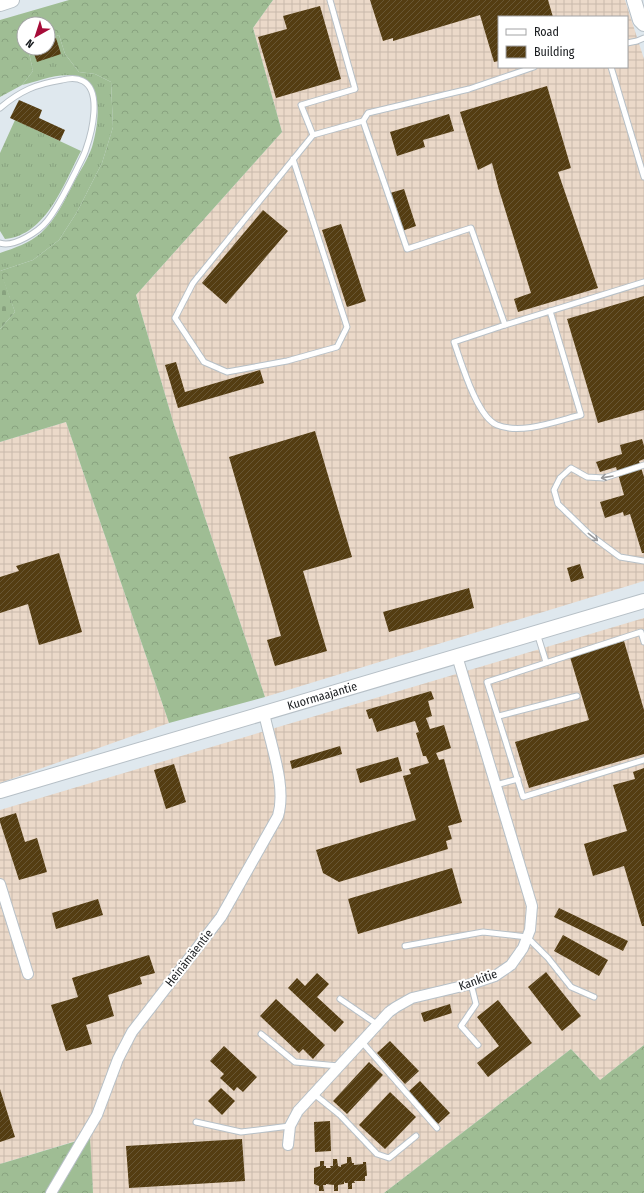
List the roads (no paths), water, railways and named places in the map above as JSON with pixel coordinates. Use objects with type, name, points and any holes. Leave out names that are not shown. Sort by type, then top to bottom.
[{"type":"street","points":[[0,4],[12,0]]},
{"type":"street","points":[[634,0],[640,20],[644,24]]},
{"type":"street","name":"Kuormaajantie","points":[[0,791],[644,601]]},
{"type":"street","name":"Kankitie","points":[[288,1145],[290,1126],[298,1111],[389,1012],[412,998],[471,984],[495,976],[511,965],[523,948],[530,930],[532,906],[457,656]]},
{"type":"street","name":"Heinämäentie","points":[[51,1193],[97,1116],[118,1060],[132,1032],[221,917],[278,816],[281,806],[281,790],[264,713]]},
{"type":"street","points":[[0,884],[28,974]]},
{"type":"lane","points":[[313,134],[301,105],[355,89],[330,0]]},
{"type":"lane","points":[[628,43],[637,42],[644,38]]},
{"type":"lane","points":[[293,159],[347,327],[337,347],[287,361],[227,372],[204,362],[175,318],[193,283],[313,134],[363,121],[368,113],[469,89],[531,68]]},
{"type":"lane","points":[[611,68],[644,176]]},
{"type":"lane","points":[[0,108],[26,89],[43,83],[71,78],[82,80],[89,86],[93,94],[94,109],[91,133],[86,150],[56,208],[46,222],[23,239],[10,243],[0,243]]},
{"type":"lane","points":[[363,121],[407,249],[472,228],[505,325]]},
{"type":"lane","points":[[550,311],[580,415],[533,427],[510,428],[496,425],[484,414],[471,389],[454,342],[505,325],[550,311],[644,282]]},
{"type":"lane","points":[[644,465],[604,478],[587,476],[571,468],[560,478],[554,490],[558,504],[589,534],[620,557],[644,561]]},
{"type":"lane","points":[[537,632],[546,662]]},
{"type":"lane","points":[[644,642],[641,632],[487,682],[499,716],[523,797],[644,760]]},
{"type":"lane","points":[[499,716],[577,696]]},
{"type":"lane","points":[[496,785],[518,779]]},
{"type":"lane","points":[[405,946],[484,932],[527,937],[548,958],[571,987],[594,997]]},
{"type":"lane","points":[[471,984],[476,1004],[461,1026],[478,1045]]},
{"type":"lane","points":[[340,998],[378,1025]]},
{"type":"lane","points":[[261,1034],[295,1062],[340,1066]]},
{"type":"lane","points":[[362,1042],[437,1128]]},
{"type":"lane","points":[[314,1094],[340,1115],[377,1154],[389,1158],[416,1136]]},
{"type":"lane","points":[[196,1122],[241,1132],[290,1126]]}]
